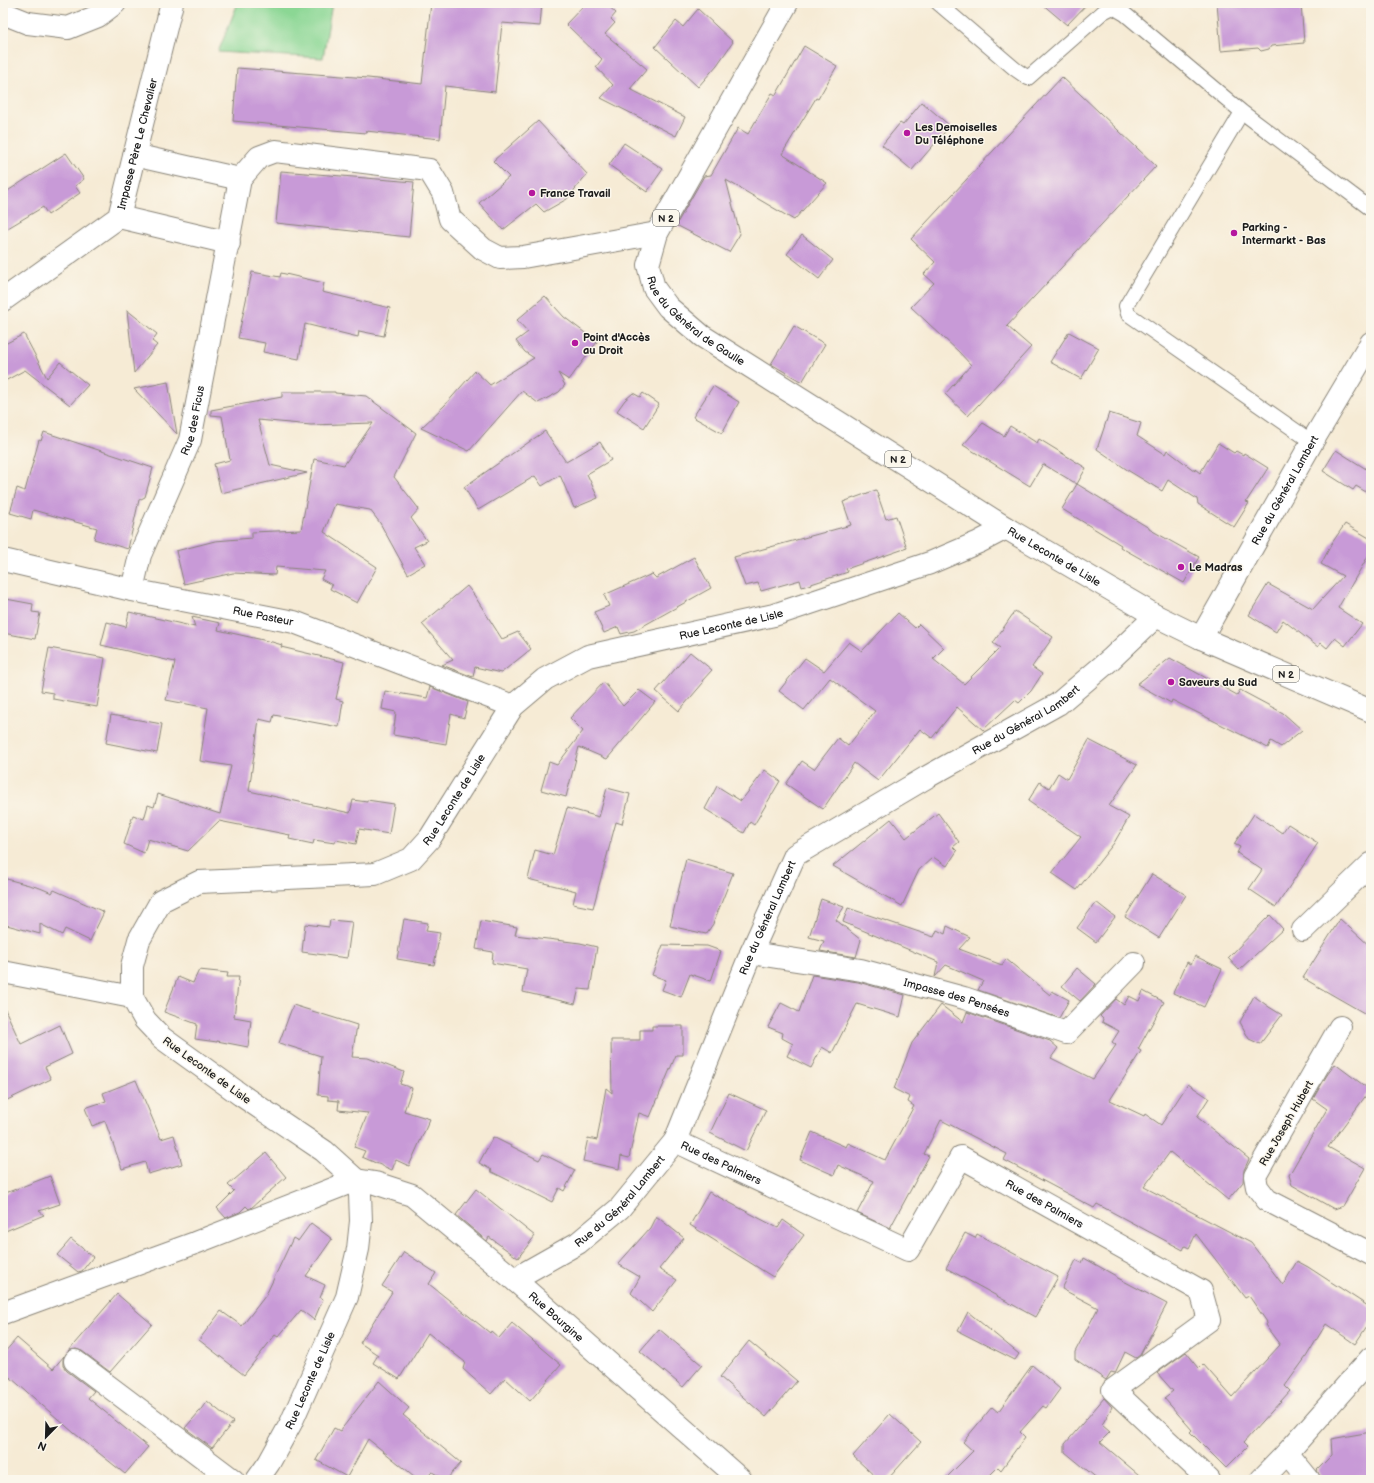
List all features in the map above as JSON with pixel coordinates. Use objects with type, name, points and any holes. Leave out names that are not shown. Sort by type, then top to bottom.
[{"type":"street","points":[[3,13],[28,23],[68,28],[98,16],[115,3]]},
{"type":"street","name":"Impasse Père Le Chevalier","points":[[3,300],[119,217],[172,3]]},
{"type":"street","name":"Rue du Général de Gaulle","points":[[786,3],[657,233],[648,264],[654,288],[668,307],[702,336],[1006,528]]},
{"type":"street","points":[[134,155],[240,179],[259,156],[275,151],[429,170],[443,193],[450,219],[483,249],[500,258],[523,257],[657,233]]},
{"type":"street","name":"Rue des Ficus","points":[[132,590],[140,555],[190,440],[229,243],[240,179]]},
{"type":"street","points":[[119,217],[229,243]]},
{"type":"street","name":"Rue du Général Lambert","points":[[1201,638],[1312,442],[1371,343]]},
{"type":"street","name":"Rue Leconte de Lisle","points":[[257,1480],[291,1423],[348,1297],[359,1242],[360,1194],[356,1180],[324,1151],[241,1096],[162,1038],[145,1020],[132,997],[132,966],[139,940],[161,901],[199,882],[375,874],[411,859],[430,838],[513,706],[545,679],[588,656],[774,615],[930,563],[979,542],[1006,528],[1156,616],[1201,638],[1371,711]]},
{"type":"street","name":"Rue Pasteur","points":[[3,560],[132,590],[294,622],[513,706]]},
{"type":"street","name":"Rue du Général Lambert","points":[[517,1282],[525,1273],[578,1243],[620,1208],[675,1141],[751,953],[795,855],[1058,704],[1111,659],[1156,616]]},
{"type":"street","points":[[1303,930],[1371,864]]},
{"type":"street","name":"Impasse des Pensées","points":[[751,953],[861,970],[964,998],[1066,1033],[1134,963]]},
{"type":"street","points":[[3,972],[132,997]]},
{"type":"street","name":"Rue Joseph Hubert","points":[[1340,1027],[1256,1176],[1257,1187],[1267,1200],[1371,1254]]},
{"type":"street","name":"Rue des Palmiers","points":[[675,1141],[908,1250],[961,1158],[1201,1291],[1208,1320],[1113,1390],[1209,1480]]},
{"type":"street","points":[[3,1313],[195,1243],[356,1180]]},
{"type":"street","name":"Rue Bourgine","points":[[356,1180],[375,1183],[412,1195],[517,1282],[741,1480]]},
{"type":"street","points":[[1261,1480],[1288,1453],[1371,1358]]},
{"type":"street","points":[[75,1361],[233,1480]]},
{"type":"street","points":[[1288,1453],[1309,1480]]},
{"type":"lane","points":[[938,3],[953,7],[1015,69],[1028,78],[1103,12],[1112,7],[1125,14],[1242,112],[1371,209]]},
{"type":"lane","points":[[1242,112],[1126,306],[1128,314],[1312,442]]},
{"type":"green space","points":[[238,3],[332,3],[323,58],[218,52]]},
{"type":"building","points":[[431,3],[542,3],[540,26],[502,23],[495,92],[445,86],[440,139],[366,131],[366,133],[233,121],[237,68],[368,78],[422,84]]},
{"type":"building","points":[[586,3],[605,3],[616,13],[611,19],[615,23],[605,34],[647,69],[630,89],[685,117],[676,136],[601,98],[613,85],[596,67],[602,59],[566,24]]},
{"type":"building","points":[[1041,3],[1088,3],[1067,25]]},
{"type":"building","points":[[1217,3],[1301,3],[1304,43],[1271,46],[1269,49],[1261,51],[1258,48],[1221,51]]},
{"type":"building","points":[[698,9],[733,42],[717,65],[698,87],[655,47],[676,21],[683,27]]},
{"type":"building","points":[[804,46],[837,66],[818,99],[816,98],[782,154],[827,183],[794,220],[726,180],[740,234],[729,252],[676,225],[704,176],[711,175],[738,128],[748,134],[772,93],[776,95]]},
{"type":"building","points":[[1062,77],[1156,166],[1007,326],[1031,347],[968,416],[945,394],[971,365],[911,307],[934,283],[924,274],[935,262],[911,239]]},
{"type":"building","points":[[922,102],[950,126],[912,170],[882,145],[900,123],[903,125]]},
{"type":"building","points":[[538,121],[587,174],[567,199],[544,212],[536,204],[503,230],[479,203],[509,177],[493,161]]},
{"type":"building","points":[[624,143],[663,169],[647,192],[609,165]]},
{"type":"building","points":[[66,153],[84,179],[75,186],[80,193],[48,215],[43,207],[3,231],[3,194]]},
{"type":"building","points":[[281,171],[414,182],[409,237],[276,223]]},
{"type":"building","points":[[802,235],[833,260],[819,279],[787,254]]},
{"type":"building","points":[[252,272],[280,277],[281,273],[324,283],[322,292],[390,308],[384,336],[359,331],[358,337],[305,324],[299,359],[263,352],[265,343],[238,338]]},
{"type":"building","points":[[545,296],[564,317],[597,342],[569,380],[558,373],[565,385],[559,392],[538,403],[522,391],[469,451],[421,428],[445,405],[475,371],[490,385],[534,358],[525,352],[516,341],[528,332],[517,320]]},
{"type":"building","points":[[127,310],[157,334],[152,341],[157,345],[134,373]]},
{"type":"building","points":[[794,326],[825,344],[802,382],[771,364]]},
{"type":"building","points":[[1069,332],[1099,348],[1081,379],[1050,362]]},
{"type":"building","points":[[24,334],[47,378],[60,362],[88,385],[70,405],[25,370],[3,382],[3,345]]},
{"type":"building","points":[[168,382],[177,434],[134,389]]},
{"type":"building","points":[[713,386],[739,402],[722,433],[693,417]]},
{"type":"building","points":[[282,392],[335,392],[366,396],[416,433],[394,477],[419,509],[411,518],[427,541],[414,547],[425,564],[408,574],[380,523],[370,510],[335,504],[324,532],[377,567],[357,603],[330,589],[332,585],[321,579],[325,571],[276,567],[275,575],[233,573],[184,584],[176,551],[215,541],[252,538],[252,532],[301,530],[314,459],[344,465],[373,423],[311,425],[258,420],[270,465],[307,473],[221,493],[214,464],[230,460],[222,416],[211,415],[211,410],[282,397]]},
{"type":"building","points":[[633,393],[640,397],[643,393],[659,404],[644,428],[617,411],[625,400]]},
{"type":"building","points":[[1109,413],[1141,423],[1137,436],[1165,454],[1167,450],[1195,471],[1195,469],[1200,473],[1218,443],[1234,453],[1236,451],[1243,455],[1244,453],[1268,468],[1246,502],[1249,503],[1234,527],[1198,504],[1197,499],[1168,480],[1162,491],[1097,449]]},
{"type":"building","points":[[983,423],[1004,436],[1010,426],[1037,443],[1039,439],[1086,468],[1077,484],[1043,464],[1030,486],[963,445]]},
{"type":"building","points":[[545,431],[566,462],[600,442],[611,460],[587,474],[598,498],[574,508],[560,475],[542,486],[535,476],[478,510],[464,487]]},
{"type":"building","points":[[44,432],[153,468],[145,497],[139,500],[128,549],[94,539],[97,528],[33,510],[31,519],[10,513],[17,488],[25,491],[39,440],[41,441]]},
{"type":"building","points":[[1336,450],[1371,472],[1371,495],[1356,486],[1353,490],[1323,471]]},
{"type":"building","points":[[1077,484],[1149,529],[1199,557],[1184,583],[1120,547],[1121,545],[1062,509]]},
{"type":"building","points":[[876,490],[886,519],[896,516],[907,548],[846,569],[848,572],[802,587],[800,580],[761,591],[758,583],[745,586],[734,557],[851,525],[843,502]]},
{"type":"building","points":[[1345,524],[1371,539],[1371,551],[1338,608],[1362,624],[1345,646],[1335,638],[1327,648],[1321,643],[1318,647],[1283,620],[1276,632],[1249,615],[1268,584],[1313,609],[1343,576],[1321,564],[1332,543]]},
{"type":"building","points":[[694,557],[711,588],[634,631],[621,634],[618,627],[604,633],[594,612],[609,606],[604,595],[652,574],[656,578]]},
{"type":"building","points":[[467,586],[502,639],[518,632],[531,649],[501,673],[475,667],[473,677],[442,665],[453,660],[422,624]]},
{"type":"building","points":[[6,599],[33,604],[32,612],[40,613],[35,639],[3,633],[3,612]]},
{"type":"building","points":[[1015,611],[1053,637],[1032,667],[1042,674],[1031,691],[1019,703],[1015,700],[983,730],[957,707],[932,738],[920,729],[878,781],[854,763],[823,809],[786,784],[802,761],[814,769],[838,738],[848,746],[875,711],[830,678],[804,710],[779,691],[805,658],[824,671],[849,642],[862,651],[898,613],[915,628],[919,624],[944,648],[933,659],[964,684],[1000,648],[993,643]]},
{"type":"building","points":[[129,612],[195,627],[192,617],[220,623],[218,630],[272,642],[282,645],[281,647],[344,662],[336,699],[343,701],[339,727],[274,715],[272,722],[259,719],[249,791],[350,813],[353,800],[367,802],[367,800],[394,804],[389,834],[359,829],[356,844],[336,840],[335,843],[314,840],[313,844],[289,839],[290,835],[219,821],[188,851],[148,839],[144,853],[124,844],[133,815],[144,819],[148,805],[154,807],[158,794],[220,814],[231,766],[200,761],[208,708],[166,700],[175,662],[101,645],[107,622],[126,627]]},
{"type":"building","points":[[49,648],[105,658],[97,707],[53,699],[53,693],[41,691]]},
{"type":"building","points":[[690,652],[712,670],[679,711],[656,691]]},
{"type":"building","points":[[1170,658],[1237,695],[1240,690],[1283,713],[1302,730],[1281,747],[1271,741],[1268,748],[1172,700],[1171,703],[1137,684]]},
{"type":"building","points":[[604,682],[623,706],[639,690],[655,702],[607,759],[579,747],[566,797],[541,790],[549,762],[557,765],[583,731],[570,718]]},
{"type":"building","points":[[430,687],[468,702],[464,718],[451,714],[446,744],[393,735],[396,712],[382,709],[385,691],[427,698]]},
{"type":"building","points":[[111,715],[162,724],[157,753],[106,743]]},
{"type":"building","points":[[1089,740],[1137,765],[1109,806],[1129,817],[1114,843],[1077,890],[1052,873],[1081,837],[1028,801],[1040,782],[1049,788],[1058,773],[1067,779]]},
{"type":"building","points":[[765,770],[780,781],[754,825],[750,822],[744,833],[705,809],[717,786],[741,801]]},
{"type":"building","points":[[607,788],[630,794],[622,824],[616,822],[593,908],[573,904],[576,891],[528,879],[535,850],[553,855],[567,808],[599,817]]},
{"type":"building","points":[[938,813],[959,842],[953,847],[957,851],[947,866],[933,857],[919,870],[902,906],[833,866],[891,819],[906,838]]},
{"type":"building","points":[[1254,814],[1282,833],[1288,824],[1318,843],[1276,907],[1249,889],[1262,870],[1237,853],[1240,847],[1234,844]]},
{"type":"building","points":[[686,859],[733,873],[713,924],[706,934],[670,926]]},
{"type":"building","points":[[1152,874],[1186,895],[1159,938],[1125,917]]},
{"type":"building","points":[[3,878],[40,888],[52,893],[54,890],[104,912],[90,941],[65,929],[62,935],[40,924],[40,934],[3,924]]},
{"type":"building","points":[[821,899],[844,907],[836,920],[861,940],[856,957],[820,951],[824,941],[809,937]]},
{"type":"building","points":[[1096,902],[1115,917],[1096,942],[1077,928]]},
{"type":"building","points":[[848,908],[934,937],[937,930],[945,934],[947,926],[970,937],[959,949],[1002,965],[1006,959],[1050,995],[1052,991],[1069,1000],[1059,1018],[978,990],[983,981],[946,965],[935,977],[938,962],[843,922]]},
{"type":"building","points":[[1270,915],[1283,929],[1239,970],[1228,958]]},
{"type":"building","points":[[404,919],[428,923],[426,931],[440,933],[434,965],[397,959]]},
{"type":"building","points":[[1340,919],[1371,947],[1371,1017],[1303,978]]},
{"type":"building","points":[[330,920],[352,922],[347,958],[302,952],[305,924],[329,927]]},
{"type":"building","points":[[481,921],[517,927],[515,935],[580,943],[597,947],[590,990],[579,989],[575,1004],[523,992],[527,969],[492,963],[493,952],[476,949]]},
{"type":"building","points":[[663,945],[707,946],[721,951],[711,981],[690,974],[681,997],[662,990],[666,980],[652,975]]},
{"type":"building","points":[[1195,956],[1222,969],[1204,1007],[1173,993],[1187,962],[1191,964]]},
{"type":"building","points":[[1077,968],[1096,984],[1080,1001],[1062,986]]},
{"type":"building","points":[[199,970],[228,973],[227,977],[239,977],[234,1017],[251,1020],[248,1047],[217,1041],[195,1039],[197,1024],[164,1012],[178,977],[193,983]]},
{"type":"building","points":[[812,975],[858,982],[905,995],[900,1017],[857,1004],[832,1053],[822,1047],[811,1068],[787,1056],[793,1044],[782,1038],[783,1033],[768,1027],[781,1003],[799,1012]]},
{"type":"building","points":[[1143,991],[1164,1002],[1138,1049],[1141,1051],[1110,1100],[1144,1116],[1145,1114],[1161,1125],[1188,1084],[1209,1098],[1197,1117],[1249,1159],[1244,1170],[1243,1182],[1228,1200],[1170,1152],[1144,1187],[1251,1243],[1283,1285],[1297,1261],[1371,1308],[1371,1320],[1355,1344],[1326,1324],[1306,1357],[1285,1386],[1290,1391],[1243,1443],[1247,1447],[1226,1468],[1190,1432],[1192,1430],[1164,1398],[1173,1391],[1157,1373],[1186,1352],[1199,1368],[1203,1364],[1232,1397],[1280,1345],[1265,1325],[1267,1322],[1249,1296],[1245,1298],[1196,1234],[1189,1248],[1185,1246],[1183,1250],[1097,1204],[1094,1208],[1004,1160],[1007,1154],[941,1120],[924,1154],[929,1156],[890,1228],[857,1213],[874,1181],[838,1165],[834,1175],[800,1160],[812,1132],[846,1147],[848,1143],[885,1160],[914,1106],[908,1102],[910,1097],[894,1089],[912,1043],[941,1005],[963,1022],[967,1012],[1050,1041],[1058,1048],[1051,1058],[1093,1079],[1116,1045],[1112,1042],[1119,1031],[1102,1022],[1103,1019],[1100,1016],[1116,999],[1124,1005],[1129,996],[1139,1001]]},
{"type":"building","points":[[1254,996],[1282,1015],[1260,1044],[1249,1039],[1240,1022]]},
{"type":"building","points":[[3,1005],[21,1044],[60,1025],[72,1054],[45,1067],[51,1079],[3,1102]]},
{"type":"building","points":[[293,1005],[357,1025],[352,1057],[368,1058],[404,1072],[400,1084],[412,1088],[404,1111],[430,1119],[409,1166],[396,1160],[392,1170],[362,1157],[365,1151],[354,1147],[368,1113],[338,1110],[339,1101],[328,1100],[328,1096],[318,1095],[321,1056],[279,1043]]},
{"type":"building","points":[[652,1026],[683,1026],[683,1055],[676,1055],[650,1117],[639,1113],[629,1158],[621,1156],[619,1169],[583,1161],[588,1138],[597,1140],[606,1088],[612,1093],[611,1040],[640,1040],[640,1030],[652,1030]]},
{"type":"building","points":[[1335,1064],[1370,1090],[1328,1147],[1365,1168],[1343,1206],[1334,1209],[1292,1185],[1289,1175],[1327,1109],[1313,1099]]},
{"type":"building","points":[[136,1080],[161,1139],[174,1135],[182,1164],[148,1174],[145,1162],[122,1169],[105,1121],[92,1126],[85,1108],[106,1101],[103,1093]]},
{"type":"building","points":[[729,1093],[766,1110],[746,1151],[710,1133]]},
{"type":"building","points":[[493,1137],[539,1160],[543,1154],[575,1170],[564,1191],[559,1188],[552,1202],[490,1171],[492,1170],[479,1163]]},
{"type":"building","points":[[266,1153],[286,1177],[251,1208],[249,1209],[246,1206],[240,1212],[226,1218],[217,1208],[234,1191],[228,1185]]},
{"type":"building","points":[[50,1176],[60,1204],[39,1211],[44,1215],[3,1232],[3,1194]]},
{"type":"building","points":[[476,1189],[535,1236],[518,1258],[489,1237],[487,1241],[456,1215]]},
{"type":"building","points":[[709,1192],[778,1228],[783,1220],[804,1235],[773,1277],[690,1225]]},
{"type":"building","points":[[656,1216],[684,1238],[659,1269],[677,1280],[652,1312],[631,1293],[640,1277],[618,1264],[650,1228]]},
{"type":"building","points":[[311,1223],[332,1239],[306,1276],[325,1285],[320,1298],[323,1299],[314,1320],[301,1310],[278,1337],[275,1335],[244,1375],[199,1340],[221,1311],[242,1326],[266,1295],[293,1238],[298,1241]]},
{"type":"building","points":[[965,1233],[975,1238],[977,1234],[1058,1277],[1035,1317],[946,1268]]},
{"type":"building","points":[[71,1239],[93,1257],[82,1271],[78,1272],[57,1255]]},
{"type":"building","points":[[404,1252],[436,1273],[429,1284],[490,1333],[491,1331],[499,1338],[512,1323],[561,1365],[530,1401],[505,1378],[491,1394],[463,1369],[465,1362],[428,1333],[399,1379],[373,1363],[378,1355],[360,1343],[392,1292],[382,1286]]},
{"type":"building","points":[[1084,1258],[1167,1304],[1140,1355],[1136,1358],[1125,1352],[1115,1373],[1111,1372],[1106,1380],[1075,1359],[1075,1352],[1098,1308],[1062,1289],[1076,1260],[1082,1263]]},
{"type":"building","points":[[117,1294],[152,1324],[110,1372],[82,1351],[76,1349],[68,1351]]},
{"type":"building","points":[[968,1312],[1019,1354],[1015,1360],[958,1331]]},
{"type":"building","points":[[659,1329],[702,1365],[683,1387],[640,1351]]},
{"type":"building","points":[[17,1338],[53,1369],[64,1356],[63,1366],[67,1371],[94,1391],[88,1398],[148,1447],[125,1474],[74,1433],[3,1371],[3,1354]]},
{"type":"building","points":[[749,1341],[797,1381],[766,1417],[720,1377]]},
{"type":"building","points":[[1032,1365],[1060,1389],[1046,1408],[1043,1406],[1020,1432],[1025,1437],[1001,1470],[998,1467],[985,1480],[944,1480],[973,1451],[963,1442],[992,1407],[998,1412]]},
{"type":"building","points":[[379,1381],[409,1408],[403,1415],[461,1463],[446,1480],[432,1472],[424,1480],[419,1480],[368,1439],[347,1477],[316,1460],[334,1428],[340,1431]]},
{"type":"building","points":[[1104,1398],[1112,1407],[1102,1425],[1110,1432],[1100,1442],[1145,1480],[1099,1480],[1065,1452],[1065,1444]]},
{"type":"building","points":[[207,1401],[233,1422],[212,1448],[185,1428]]},
{"type":"building","points":[[890,1414],[921,1442],[887,1480],[879,1480],[853,1456]]},
{"type":"building","points":[[1371,1432],[1371,1480],[1321,1480],[1317,1470],[1332,1455],[1331,1439]]},
{"type":"place","name":"Les Demoiselles Du Téléphone","points":[[907,133]]},
{"type":"place","name":"France Travail","points":[[532,193]]},
{"type":"place","name":"Parking - Intermarkt - Bas","points":[[1234,233]]},
{"type":"place","name":"Point d'Accès au Droit","points":[[575,343]]},
{"type":"place","name":"Le Madras","points":[[1181,567]]},
{"type":"place","name":"Saveurs du Sud","points":[[1171,682]]}]
